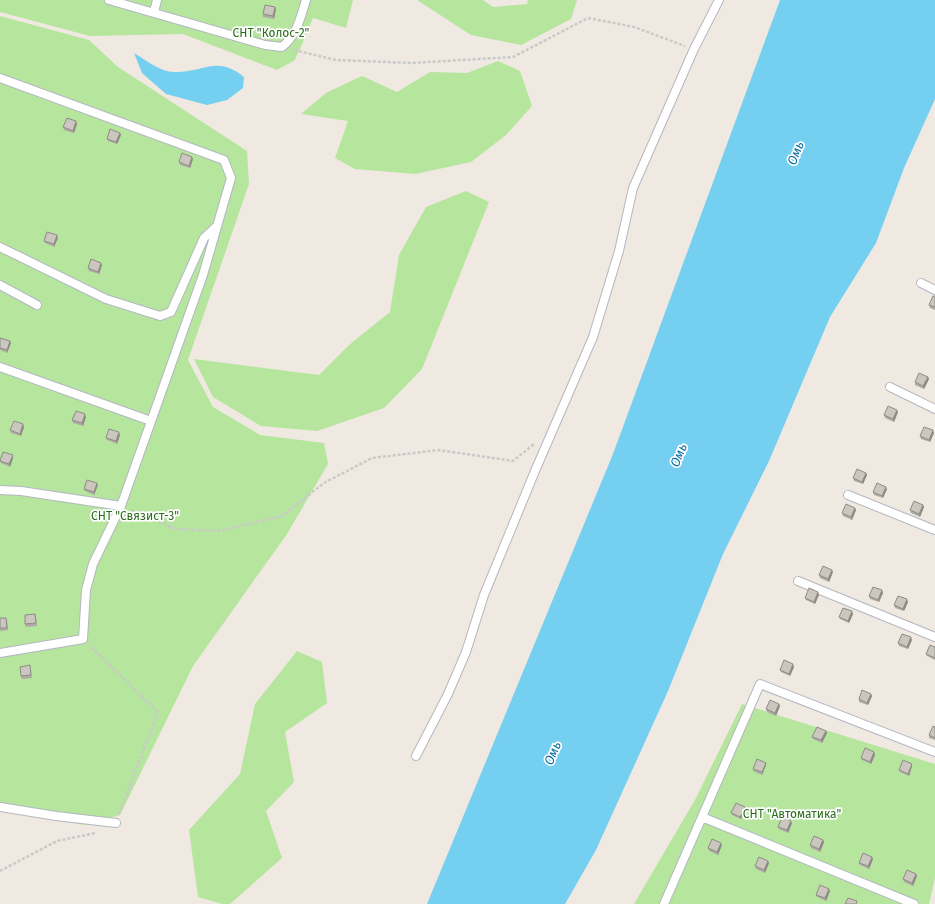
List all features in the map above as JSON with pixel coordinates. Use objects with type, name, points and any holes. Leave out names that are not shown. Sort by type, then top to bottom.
[{"type":"lane","points":[[109,0],[265,45],[282,47],[291,40],[300,21],[306,0]]},
{"type":"lane","points":[[154,12],[157,0]]},
{"type":"lane","points":[[416,756],[448,694],[466,652],[484,595],[529,485],[594,337],[619,251],[633,188],[694,49],[719,0]]},
{"type":"lane","points":[[0,78],[224,160],[231,178],[203,275],[121,506],[92,564],[86,590],[83,639],[0,653]]},
{"type":"lane","points":[[0,247],[106,299],[160,316],[171,312],[204,238],[217,225]]},
{"type":"lane","points":[[921,284],[935,290]]},
{"type":"lane","points":[[0,285],[37,305]]},
{"type":"lane","points":[[0,367],[151,421]]},
{"type":"lane","points":[[890,387],[935,409]]},
{"type":"lane","points":[[0,490],[21,491],[121,506]]},
{"type":"lane","points":[[848,495],[935,530]]},
{"type":"lane","points":[[798,581],[935,637]]},
{"type":"lane","points":[[664,904],[760,684],[935,752]]},
{"type":"lane","points":[[0,807],[56,816],[116,823]]},
{"type":"lane","points":[[702,817],[914,904]]},
{"type":"path","points":[[282,47],[336,60],[411,63],[513,57],[588,18],[634,27],[694,49]]},
{"type":"path","points":[[121,506],[176,529],[220,531],[282,516],[324,483],[372,458],[439,450],[513,461],[536,443]]},
{"type":"path","points":[[83,639],[158,712],[116,823]]},
{"type":"path","points":[[0,872],[57,840],[99,832]]},
{"type":"green space","name":"СНТ \"Колос-2\"","points":[[0,0],[353,0],[346,28],[313,18],[295,60],[277,70],[183,34],[90,36],[0,12]]},
{"type":"green space","points":[[417,0],[483,0],[493,7],[527,4],[528,0],[577,0],[571,19],[521,45],[471,35]]},
{"type":"green space","name":"СНТ \"Связист-3\"","points":[[0,16],[89,40],[118,67],[247,151],[249,184],[188,360],[213,407],[260,435],[324,443],[328,464],[287,534],[193,666],[120,815],[85,825],[0,811]]},
{"type":"green space","points":[[498,61],[520,71],[532,106],[506,135],[471,162],[415,174],[355,169],[335,158],[348,121],[301,114],[326,93],[362,76],[397,92],[430,72],[467,73]]},
{"type":"green space","points":[[466,191],[489,202],[422,369],[384,408],[317,431],[261,426],[213,397],[194,359],[319,375],[349,345],[390,312],[399,255],[426,207]]},
{"type":"green space","points":[[297,651],[322,662],[327,703],[285,732],[294,782],[266,811],[282,858],[230,904],[222,904],[198,897],[189,830],[240,774],[255,704]]},
{"type":"green space","name":"СНТ \"Автоматика\"","points":[[742,704],[935,764],[935,878],[929,904],[634,904],[696,798]]},
{"type":"water","name":"Омь","points":[[780,0],[935,0],[935,99],[904,168],[876,243],[830,317],[769,461],[723,554],[668,691],[596,850],[565,904],[427,904],[613,454]]},
{"type":"water","points":[[134,53],[154,66],[170,72],[186,71],[211,66],[226,67],[235,70],[244,77],[243,88],[227,100],[207,105],[166,94],[142,73]]},
{"type":"building","points":[[265,5],[275,7],[273,16],[263,14]]},
{"type":"building","points":[[67,118],[76,121],[73,131],[63,127]]},
{"type":"building","points":[[110,129],[120,133],[116,142],[107,139]]},
{"type":"building","points":[[182,153],[192,157],[189,166],[179,162]]},
{"type":"building","points":[[47,232],[57,235],[54,244],[44,241]]},
{"type":"building","points":[[91,259],[101,263],[98,272],[88,268]]},
{"type":"building","points":[[933,296],[935,296],[935,307],[929,305]]},
{"type":"building","points":[[0,338],[10,341],[7,350],[0,348]]},
{"type":"building","points":[[919,373],[928,377],[923,386],[915,382]]},
{"type":"building","points":[[888,406],[897,410],[893,419],[884,415]]},
{"type":"building","points":[[76,411],[85,414],[82,423],[72,420]]},
{"type":"building","points":[[14,421],[23,424],[20,434],[10,430]]},
{"type":"building","points":[[924,427],[933,430],[929,440],[920,436]]},
{"type":"building","points":[[109,429],[119,432],[116,441],[106,438]]},
{"type":"building","points":[[3,452],[13,455],[9,464],[0,461]]},
{"type":"building","points":[[857,469],[866,473],[862,482],[853,478]]},
{"type":"building","points":[[87,480],[97,483],[94,492],[84,489]]},
{"type":"building","points":[[877,483],[886,487],[882,496],[873,492]]},
{"type":"building","points":[[914,501],[923,505],[919,514],[910,510]]},
{"type":"building","points":[[846,504],[855,508],[851,517],[842,513]]},
{"type":"building","points":[[823,566],[832,570],[828,579],[819,575]]},
{"type":"building","points":[[873,587],[882,590],[878,600],[869,596]]},
{"type":"building","points":[[809,588],[818,592],[814,602],[805,598]]},
{"type":"building","points":[[898,596],[907,599],[903,609],[894,605]]},
{"type":"building","points":[[843,608],[852,611],[848,621],[839,617]]},
{"type":"building","points":[[35,614],[36,623],[25,624],[25,615]]},
{"type":"building","points":[[0,618],[6,618],[7,628],[0,628]]},
{"type":"building","points":[[902,634],[911,637],[907,647],[898,643]]},
{"type":"building","points":[[930,645],[935,647],[935,658],[926,654]]},
{"type":"building","points":[[784,660],[793,664],[789,674],[780,670]]},
{"type":"building","points":[[30,665],[31,675],[21,676],[20,667]]},
{"type":"building","points":[[862,690],[871,694],[867,703],[859,699]]},
{"type":"building","points":[[770,700],[779,704],[775,713],[766,709]]},
{"type":"building","points":[[933,726],[935,727],[935,738],[929,735]]},
{"type":"building","points":[[817,727],[826,731],[821,740],[812,737]]},
{"type":"building","points":[[865,748],[874,752],[870,762],[861,758]]},
{"type":"building","points":[[757,759],[766,763],[762,772],[753,769]]},
{"type":"building","points":[[903,760],[912,764],[908,774],[899,770]]},
{"type":"building","points":[[736,803],[745,807],[740,817],[731,813]]},
{"type":"building","points":[[782,817],[791,821],[787,830],[778,827]]},
{"type":"building","points":[[814,836],[823,840],[819,849],[810,845]]},
{"type":"building","points":[[712,839],[721,843],[717,852],[708,848]]},
{"type":"building","points":[[863,853],[872,857],[868,866],[859,863]]},
{"type":"building","points":[[759,857],[768,861],[764,870],[755,866]]},
{"type":"building","points":[[907,870],[916,874],[912,883],[903,879]]},
{"type":"building","points":[[820,885],[829,889],[825,898],[816,895]]},
{"type":"building","points":[[848,898],[857,901],[856,904],[845,904]]}]
